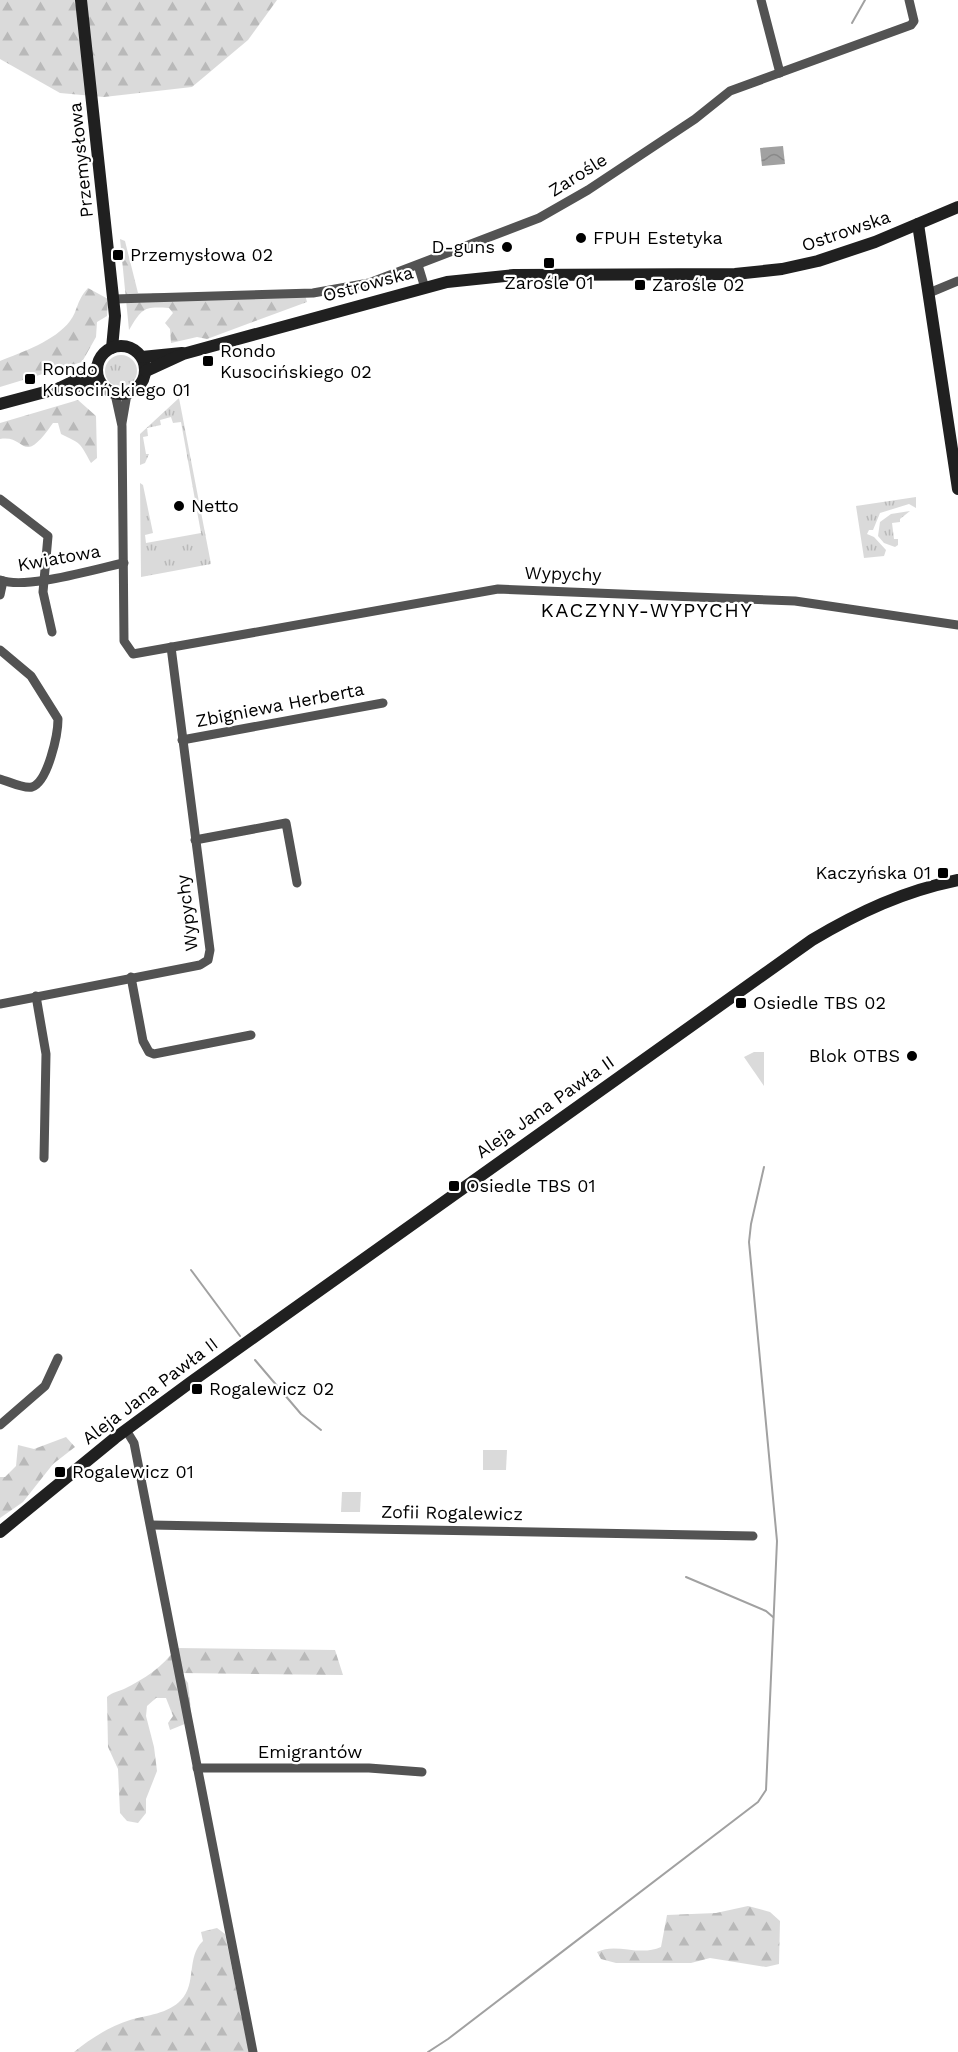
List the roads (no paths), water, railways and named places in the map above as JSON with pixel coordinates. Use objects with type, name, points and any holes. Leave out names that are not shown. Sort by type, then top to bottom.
[{"type":"street","name":"Przemysłowa","points":[[81,0],[118,347]]},
{"type":"street","points":[[761,0],[780,73]]},
{"type":"street","name":"Zarośle","points":[[114,299],[265,295],[342,290],[418,265],[510,230],[556,209],[695,119],[730,91],[911,25],[914,21],[909,0]]},
{"type":"street","name":"Ostrowska","points":[[146,371],[183,354],[447,282],[514,275],[761,272],[818,261],[958,207]]},
{"type":"street","points":[[918,224],[958,484]]},
{"type":"street","points":[[418,265],[425,288]]},
{"type":"street","points":[[929,293],[958,281]]},
{"type":"street","points":[[100,383],[97,370],[99,361],[118,347],[134,350],[142,357],[146,371],[140,386],[121,394]]},
{"type":"street","name":"Ostrowska","points":[[142,357],[183,354]]},
{"type":"street","points":[[60,388],[97,370]]},
{"type":"street","points":[[0,404],[60,388],[100,383],[121,394]]},
{"type":"street","points":[[121,394],[124,563]]},
{"type":"street","points":[[0,498],[47,533],[49,542],[43,592],[52,632]]},
{"type":"street","name":"Kwiatowa","points":[[2,580],[12,583],[44,580],[124,563]]},
{"type":"street","name":"Wypychy","points":[[124,563],[124,641],[133,654],[498,589],[795,602],[958,625]]},
{"type":"street","points":[[0,595],[2,580]]},
{"type":"street","name":"Wypychy","points":[[130,977],[200,964],[208,960],[210,950],[171,647]]},
{"type":"street","points":[[0,650],[31,676],[58,719],[45,772],[38,783],[25,787],[0,779]]},
{"type":"street","name":"Zbigniewa Herberta","points":[[182,740],[383,703]]},
{"type":"street","points":[[195,840],[286,823],[297,883]]},
{"type":"street","name":"Aleja Jana Pawła II","points":[[0,1532],[126,1430],[364,1257],[812,940],[850,917],[886,900],[958,880]]},
{"type":"street","points":[[0,1004],[130,977],[143,1041],[149,1052],[154,1054],[251,1035]]},
{"type":"street","points":[[36,996],[46,1054],[44,1158]]},
{"type":"street","points":[[0,1425],[45,1386],[58,1358]]},
{"type":"street","points":[[126,1430],[134,1443],[151,1525],[253,2052]]},
{"type":"street","name":"Zofii Rogalewicz","points":[[151,1525],[753,1536]]},
{"type":"street","name":"Emigrantów","points":[[197,1768],[369,1768],[422,1772]]},
{"type":"water","points":[[783,146],[785,164],[762,166],[760,148]]},
{"type":"waterway","points":[[852,23],[865,0]]},
{"type":"waterway","points":[[428,2052],[758,1802],[766,1790],[777,1541],[749,1242],[764,1167]]},
{"type":"waterway","points":[[191,1270],[240,1336]]},
{"type":"waterway","points":[[255,1360],[301,1414],[321,1430]]},
{"type":"waterway","points":[[686,1577],[766,1611],[773,1617]]},
{"type":"place","name":"FPUH Estetyka","points":[[581,238]]},
{"type":"place","name":"D-guns","points":[[507,247]]},
{"type":"place","name":"Przemysłowa 02","points":[[118,255]]},
{"type":"place","name":"Zarośle 01","points":[[549,263]]},
{"type":"place","name":"Zarośle 02","points":[[640,285]]},
{"type":"place","name":"Rondo Kusocińskiego 02","points":[[208,361]]},
{"type":"place","name":"Rondo Kusocińskiego 01","points":[[30,379]]},
{"type":"place","name":"Netto","points":[[179,506]]},
{"type":"place","name":"Kaczyńska 01","points":[[943,873]]},
{"type":"place","name":"Osiedle TBS 02","points":[[741,1003]]},
{"type":"place","name":"Blok OTBS","points":[[912,1056]]},
{"type":"place","name":"Osiedle TBS 01","points":[[454,1186]]},
{"type":"place","name":"Rogalewicz 02","points":[[197,1389]]},
{"type":"place","name":"Rogalewicz 01","points":[[60,1472]]},
{"type":"district","name":"KACZYNY-WYPYCHY","points":[[647,610]]}]
